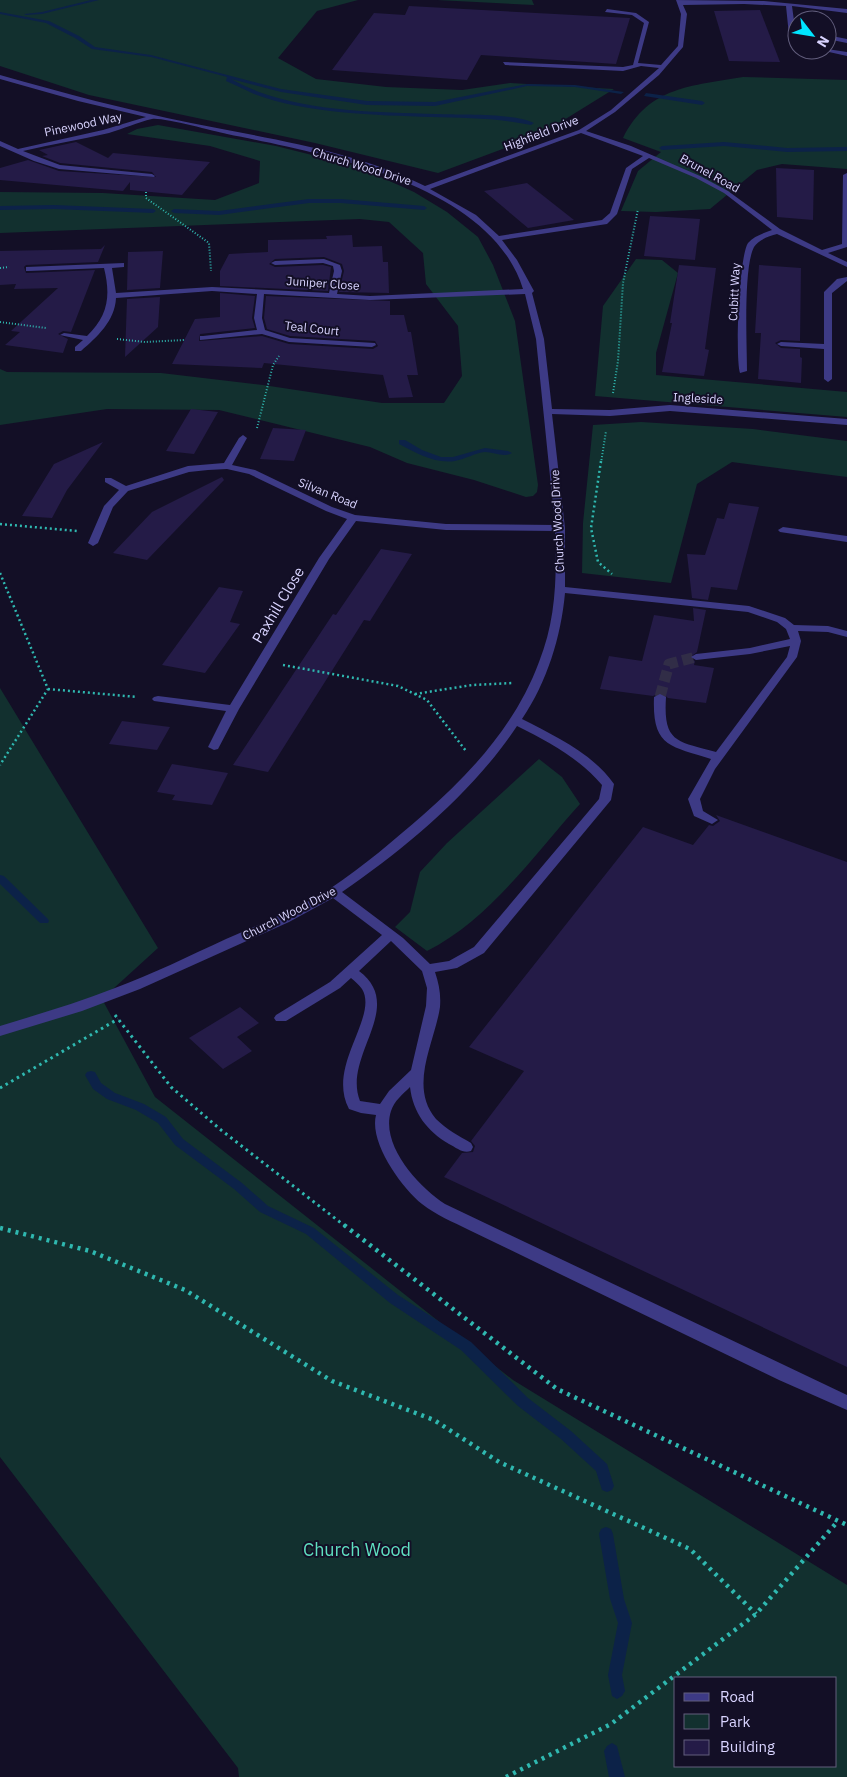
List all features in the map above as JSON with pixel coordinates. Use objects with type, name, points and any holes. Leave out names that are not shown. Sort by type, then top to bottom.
[{"type":"street","points":[[680,1],[789,4],[847,11]]},
{"type":"street","name":"Highfield Drive","points":[[426,188],[581,131],[614,111],[663,67],[681,46],[684,14],[680,1]]},
{"type":"street","points":[[789,4],[790,10]]},
{"type":"street","points":[[607,11],[630,12],[642,17],[647,23],[635,64],[663,67]]},
{"type":"street","points":[[505,63],[623,69],[640,65]]},
{"type":"street","name":"Church Wood Drive","points":[[0,77],[81,102],[304,148],[402,176],[426,188],[475,218],[498,238],[516,261],[530,290],[541,344],[560,528],[560,590],[556,627],[544,667],[517,721],[479,769],[435,811],[334,892],[278,922],[102,999],[0,1030]]},
{"type":"street","name":"Pinewood Way","points":[[17,151],[55,141],[132,126],[152,117]]},
{"type":"street","name":"Brunel Road","points":[[581,131],[649,155],[726,192],[778,231],[847,265]]},
{"type":"street","points":[[0,143],[36,160],[59,167],[152,176]]},
{"type":"street","points":[[498,238],[604,222],[613,214],[629,168],[649,155]]},
{"type":"street","points":[[146,183],[159,169]]},
{"type":"street","points":[[821,253],[846,245],[846,175]]},
{"type":"street","name":"Cubitt Way","points":[[742,371],[746,266],[749,247],[758,238],[778,231]]},
{"type":"street","points":[[331,262],[334,259],[333,252]]},
{"type":"street","points":[[275,263],[331,262],[336,264],[338,271],[333,295]]},
{"type":"street","points":[[78,349],[106,320],[114,296],[107,265]]},
{"type":"street","points":[[29,269],[121,265]]},
{"type":"street","points":[[828,379],[828,292],[840,281],[847,279]]},
{"type":"street","name":"Juniper Close","points":[[114,296],[212,289],[370,298],[530,290]]},
{"type":"street","name":"Teal Court","points":[[261,291],[259,319],[262,332],[289,340],[372,344]]},
{"type":"street","points":[[203,338],[262,332]]},
{"type":"street","points":[[64,336],[91,337]]},
{"type":"street","points":[[782,344],[828,347]]},
{"type":"street","name":"Ingleside","points":[[547,411],[610,413],[670,408],[847,422]]},
{"type":"street","points":[[227,466],[243,438]]},
{"type":"street","name":"Silvan Road","points":[[125,489],[188,469],[227,466],[252,472],[329,510],[353,518],[446,527],[560,528]]},
{"type":"street","points":[[94,538],[109,506],[125,489],[108,480]]},
{"type":"street","name":"Paxhill Close","points":[[214,747],[233,709],[324,558],[353,518]]},
{"type":"street","points":[[783,530],[847,539]]},
{"type":"street","points":[[560,590],[749,608],[781,620],[791,628],[796,641],[792,657],[718,756],[694,799],[698,813],[712,820]]},
{"type":"street","points":[[791,628],[828,629],[847,634]]},
{"type":"street","points":[[696,657],[750,651],[796,641]]},
{"type":"street","points":[[660,697],[659,725],[663,734],[672,741],[718,756]]},
{"type":"street","points":[[158,699],[233,709]]},
{"type":"street","points":[[427,969],[452,964],[479,950],[605,800],[608,784],[598,772],[558,741],[517,721]]},
{"type":"street","points":[[334,892],[414,954],[427,969],[433,987],[434,1005],[420,1049],[416,1072],[418,1098],[427,1118],[444,1133],[466,1147]]},
{"type":"street","points":[[280,1018],[336,985],[390,935]]},
{"type":"street","points":[[351,972],[362,981],[370,992],[370,1008],[352,1064],[348,1092],[354,1105],[361,1108],[383,1110]]},
{"type":"street","points":[[416,1072],[394,1095],[383,1110],[381,1125],[385,1142],[402,1171],[421,1194],[449,1212],[668,1320],[847,1403]]},
{"type":"path","points":[[146,183],[146,198],[209,242],[212,289]]},
{"type":"path","points":[[618,595],[620,582],[598,562],[591,528],[618,361],[623,282],[638,207]]},
{"type":"path","points":[[0,322],[56,330],[64,336]]},
{"type":"path","points":[[91,337],[144,342],[203,338]]},
{"type":"path","points":[[243,438],[255,433],[260,422],[273,365],[289,340]]},
{"type":"path","points":[[0,524],[94,538]]},
{"type":"path","points":[[0,574],[48,688]]},
{"type":"path","points":[[262,661],[398,686],[428,700],[479,769]]},
{"type":"path","points":[[415,694],[472,684],[536,683]]},
{"type":"path","points":[[48,688],[158,699]]},
{"type":"path","points":[[0,765],[48,688]]},
{"type":"path","points":[[102,999],[171,1087],[221,1130],[557,1389],[847,1525]]},
{"type":"path","points":[[0,1088],[118,1019]]},
{"type":"path","points":[[0,1228],[90,1251],[185,1290],[332,1381],[434,1420],[500,1462],[566,1494],[619,1515],[690,1549],[756,1614]]},
{"type":"path","points":[[506,1777],[611,1724],[756,1614],[838,1521]]},
{"type":"green space","points":[[0,0],[358,0],[317,11],[278,58],[316,79],[386,87],[462,90],[510,83],[614,89],[538,136],[438,173],[315,143],[89,95],[0,66]]},
{"type":"green space","points":[[437,0],[532,0],[534,5]]},
{"type":"green space","points":[[743,77],[847,80],[847,169],[782,164],[757,170],[710,209],[656,212],[621,211],[638,171],[661,152],[623,138],[634,121],[659,98],[674,91]]},
{"type":"green space","points":[[158,125],[276,146],[356,166],[414,192],[447,212],[478,237],[493,265],[515,321],[538,485],[537,492],[533,496],[526,497],[474,480],[407,463],[370,447],[219,410],[107,409],[0,425],[0,369],[7,372],[161,373],[263,385],[382,403],[444,403],[462,376],[458,326],[426,284],[423,253],[389,222],[360,219],[0,233],[0,192],[103,193],[215,200],[259,183],[260,161],[210,146],[127,134],[137,129]]},
{"type":"green space","points":[[636,259],[662,260],[678,273],[656,353],[656,375],[847,392],[847,417],[595,396],[603,306]]},
{"type":"green space","points":[[641,422],[753,429],[847,441],[847,477],[732,462],[697,484],[671,583],[582,573],[583,523],[593,425]]},
{"type":"green space","name":"Church Wood","points":[[0,688],[158,948],[102,999],[155,1097],[513,1380],[847,1585],[847,1777],[239,1777],[238,1768],[0,1457]]},
{"type":"green space","points":[[539,759],[562,777],[580,804],[528,865],[491,904],[450,938],[427,951],[395,927],[410,912],[420,872],[447,843]]},
{"type":"building","points":[[409,6],[630,18],[616,64],[481,55],[467,80],[332,70],[374,13],[405,15]]},
{"type":"building","points":[[760,10],[780,62],[729,61],[714,11]]},
{"type":"building","points":[[76,142],[108,158],[113,153],[210,162],[182,195],[130,190],[130,182],[123,191],[0,180],[0,168],[28,160],[59,171],[156,177],[152,172],[60,163],[42,156],[48,155],[39,150]]},
{"type":"building","points":[[776,168],[814,170],[813,220],[777,217]]},
{"type":"building","points":[[527,183],[574,220],[528,228],[484,191]]},
{"type":"building","points":[[650,216],[700,219],[695,260],[644,256]]},
{"type":"building","points":[[352,235],[353,247],[382,246],[383,262],[388,262],[389,293],[339,292],[344,271],[342,264],[324,257],[275,259],[269,264],[275,267],[323,265],[331,267],[328,291],[220,286],[220,271],[229,254],[268,252],[268,240],[327,239],[326,236]]},
{"type":"building","points":[[105,245],[98,262],[26,265],[24,267],[26,273],[95,270],[71,332],[63,331],[58,334],[68,339],[63,353],[5,345],[20,332],[11,331],[58,288],[14,289],[16,284],[0,285],[0,251],[101,249]]},
{"type":"building","points":[[163,251],[160,288],[127,290],[128,252]]},
{"type":"building","points":[[679,265],[716,268],[705,349],[709,350],[704,376],[662,372],[672,323],[670,323]]},
{"type":"building","points":[[759,265],[801,268],[800,341],[781,340],[775,343],[781,348],[800,349],[800,357],[802,358],[801,383],[758,379],[761,333],[755,333]]},
{"type":"building","points":[[220,293],[255,296],[252,318],[255,328],[200,334],[199,341],[262,336],[289,344],[373,349],[378,346],[375,341],[290,336],[267,329],[264,318],[266,296],[390,301],[390,315],[404,315],[408,332],[411,332],[418,375],[407,375],[413,397],[389,398],[383,375],[264,363],[262,368],[172,364],[195,319],[220,317]]},
{"type":"building","points":[[160,297],[158,327],[125,357],[127,299]]},
{"type":"building","points":[[191,409],[218,412],[194,454],[166,451]]},
{"type":"building","points":[[273,428],[306,430],[294,461],[260,459]]},
{"type":"building","points":[[103,442],[67,490],[52,518],[22,516],[54,464]]},
{"type":"building","points":[[222,477],[224,480],[147,560],[113,553],[152,512]]},
{"type":"building","points":[[729,503],[759,507],[737,590],[711,587],[708,600],[692,598],[687,554],[705,555],[717,518],[724,519]]},
{"type":"building","points":[[381,549],[412,554],[370,621],[364,620],[268,772],[233,765],[333,614],[336,615]]},
{"type":"building","points":[[219,587],[243,591],[230,622],[240,624],[205,673],[162,665]]},
{"type":"building","points":[[693,608],[706,610],[697,652],[689,658],[695,661],[694,665],[714,668],[706,703],[668,698],[661,692],[653,696],[600,689],[609,656],[642,661],[654,615],[694,621]]},
{"type":"building","points":[[122,721],[170,727],[157,750],[109,744]]},
{"type":"building","points":[[172,764],[228,773],[212,805],[172,800],[175,795],[157,792]]},
{"type":"building","points":[[716,815],[847,862],[847,1367],[444,1177],[462,1153],[473,1152],[475,1146],[471,1141],[524,1071],[469,1047],[643,827],[693,845],[709,825],[713,826],[720,821]]},
{"type":"building","points":[[240,1007],[259,1023],[237,1037],[252,1051],[223,1069],[189,1038]]},
{"type":"waterway","points":[[26,14],[42,13],[97,0]]},
{"type":"waterway","points":[[0,13],[47,22],[94,48],[151,56],[230,77]]},
{"type":"waterway","points":[[230,77],[281,90],[367,103],[435,104],[527,85],[575,86],[621,92]]},
{"type":"waterway","points":[[230,77],[228,80],[257,93],[290,102],[327,108],[404,115],[510,119],[531,123]]},
{"type":"waterway","points":[[646,95],[702,103]]},
{"type":"waterway","points":[[662,148],[724,144],[787,150],[847,149]]},
{"type":"waterway","points":[[174,211],[219,213],[309,201],[341,201],[424,208]]},
{"type":"waterway","points":[[0,208],[54,207],[153,211]]},
{"type":"waterway","points":[[402,442],[419,452],[440,459],[453,459],[485,450],[508,453]]},
{"type":"waterway","points":[[0,878],[44,921]]},
{"type":"waterway","points":[[91,1075],[97,1086],[111,1096],[140,1107],[162,1120],[179,1142],[238,1186],[264,1209],[310,1231],[394,1299],[466,1346],[523,1402],[566,1435],[602,1468],[607,1486]]},
{"type":"waterway","points":[[606,1534],[617,1599],[625,1623],[615,1675],[617,1691]]},
{"type":"waterway","points":[[612,1751],[617,1777]]},
{"type":"tunnel","points":[[660,697],[669,664],[696,657]]}]
